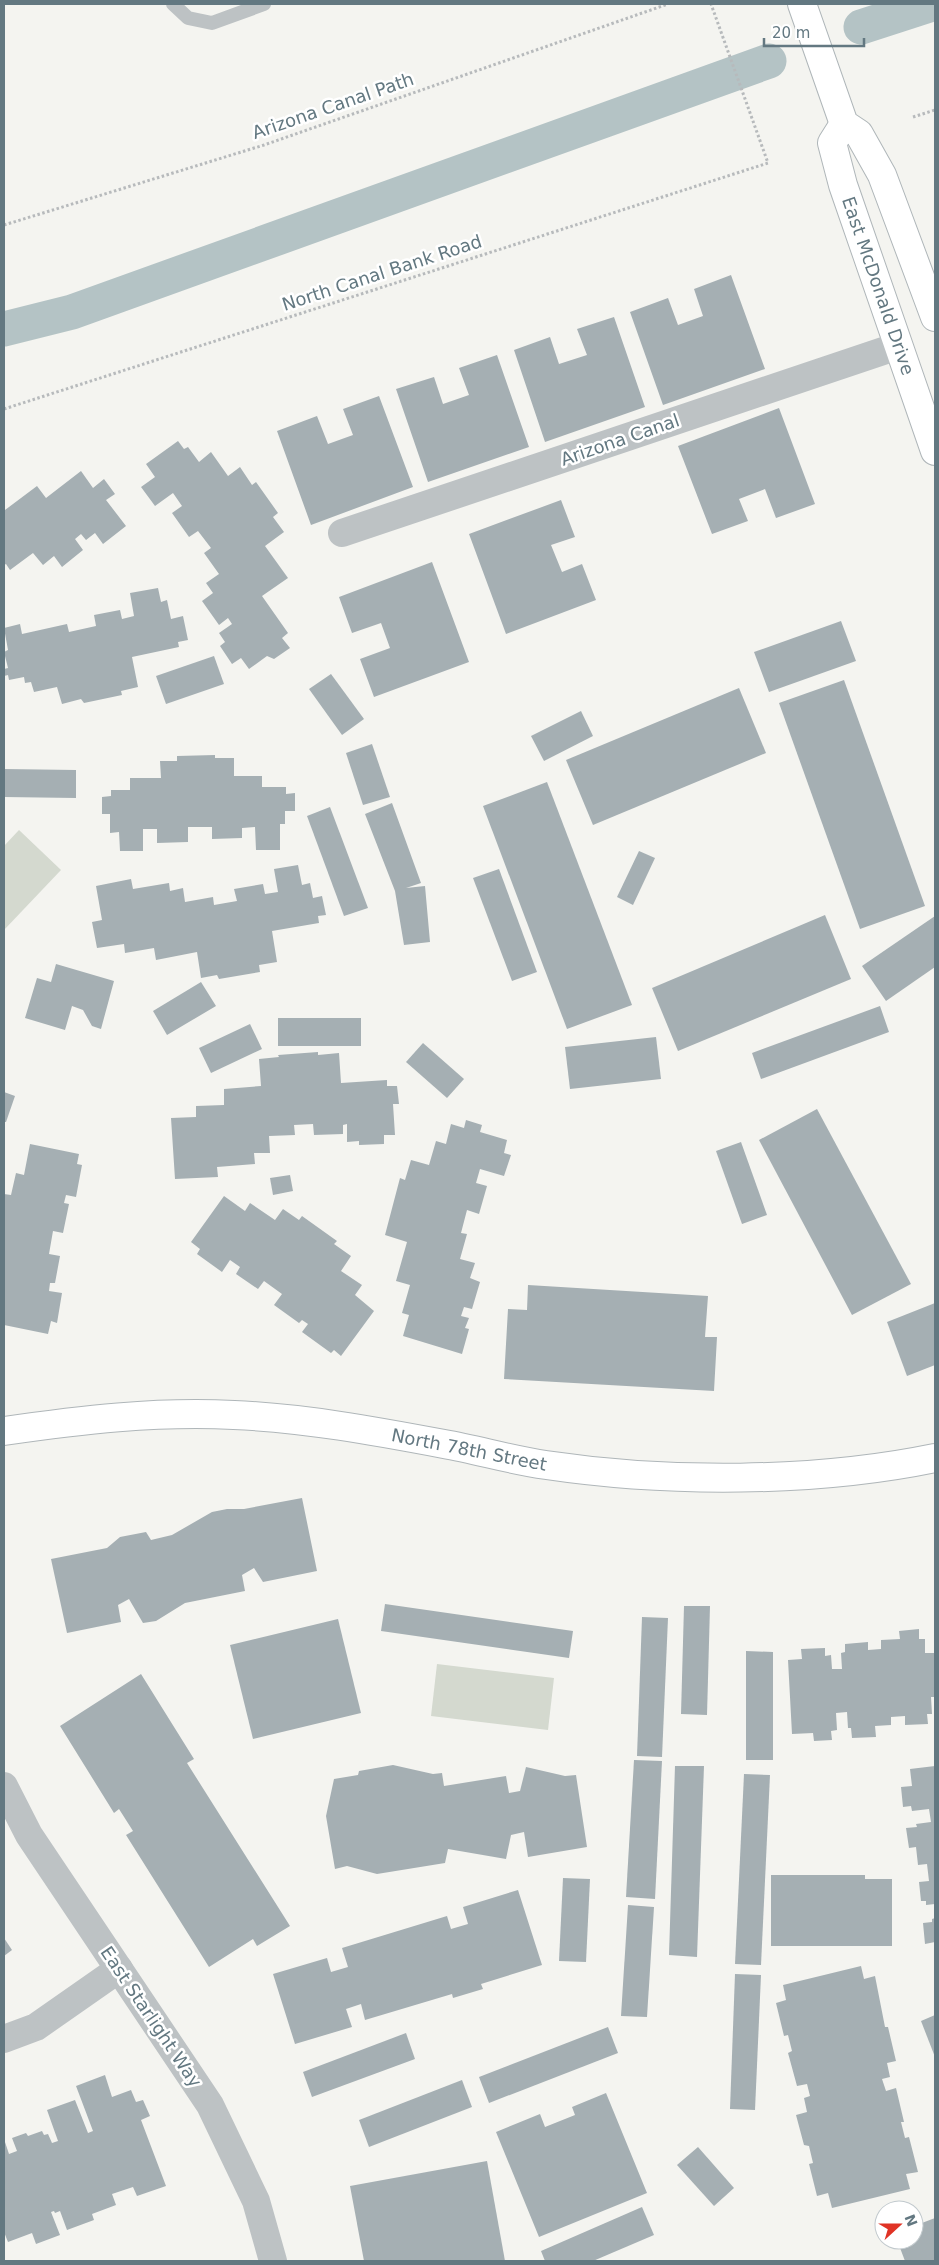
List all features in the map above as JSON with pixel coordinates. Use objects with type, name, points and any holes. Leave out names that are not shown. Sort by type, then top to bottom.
[{"type":"street","points":[[802,4],[844,124],[859,134],[882,175],[935,317]]},
{"type":"street","name":"East McDonald Drive","points":[[844,124],[832,143],[843,184],[935,451]]},
{"type":"street","name":"Arizona Canal","points":[[342,533],[898,346]]},
{"type":"street","name":"North 78th Street","points":[[4,1431],[64,1422],[153,1414],[235,1415],[318,1424],[444,1444],[545,1465],[644,1476],[722,1477],[796,1475],[883,1467],[935,1458]]},
{"type":"street","name":"East Starlight Way","points":[[4,1786],[29,1835],[210,2106],[256,2201],[273,2261]]},
{"type":"street","points":[[4,2039],[36,2027],[119,1969]]},
{"type":"lane","points":[[173,4],[188,18],[212,23],[264,4]]},
{"type":"path","name":"Arizona Canal Path","points":[[4,225],[264,145],[668,4]]},
{"type":"path","name":"North Canal Bank Road","points":[[4,409],[768,162],[711,4]]},
{"type":"path","points":[[913,117],[935,110]]},
{"type":"shaded area","points":[[19,830],[61,870],[4,930],[4,846]]},
{"type":"shaded area","points":[[437,1664],[554,1678],[548,1730],[431,1716]]},
{"type":"building","points":[[731,275],[765,369],[663,405],[630,312],[668,298],[678,325],[703,316],[694,289]]},
{"type":"building","points":[[614,317],[645,407],[545,442],[514,350],[550,337],[559,364],[587,355],[577,329]]},
{"type":"building","points":[[497,355],[529,447],[428,482],[396,389],[434,377],[443,404],[469,395],[459,368]]},
{"type":"building","points":[[379,396],[413,487],[311,525],[277,431],[317,416],[328,444],[353,435],[343,409]]},
{"type":"building","points":[[779,408],[815,504],[776,518],[765,489],[739,499],[748,521],[712,534],[678,446]]},
{"type":"building","points":[[178,441],[184,449],[188,447],[199,462],[211,452],[228,476],[240,467],[252,485],[256,482],[278,513],[273,517],[284,532],[265,546],[288,578],[262,596],[288,633],[282,638],[290,648],[274,659],[267,656],[249,669],[241,658],[232,664],[220,646],[225,642],[219,633],[232,624],[228,618],[219,625],[202,601],[213,593],[206,583],[219,574],[204,553],[211,548],[198,531],[189,537],[172,513],[182,506],[173,493],[155,506],[141,487],[155,477],[146,464]]},
{"type":"building","points":[[81,471],[93,488],[104,479],[115,494],[106,500],[126,526],[103,544],[95,533],[86,540],[81,534],[75,539],[83,550],[62,567],[54,556],[43,565],[33,553],[10,570],[6,564],[4,565],[4,508],[5,510],[37,486],[46,498]]},
{"type":"building","points":[[561,500],[575,537],[551,545],[562,572],[582,564],[596,600],[506,634],[469,534]]},
{"type":"building","points":[[432,562],[469,662],[374,697],[360,659],[390,648],[381,623],[352,633],[339,597]]},
{"type":"building","points":[[158,588],[161,602],[167,600],[171,619],[183,616],[188,640],[178,642],[179,647],[132,657],[138,687],[121,691],[122,695],[84,703],[81,699],[62,704],[57,687],[34,692],[31,682],[25,683],[24,677],[9,680],[8,675],[4,676],[4,669],[8,668],[4,652],[8,650],[4,628],[20,624],[22,634],[67,624],[69,632],[96,626],[94,615],[120,610],[122,619],[134,616],[130,593]]},
{"type":"building","points":[[841,621],[856,661],[769,692],[754,652]]},
{"type":"building","points":[[214,656],[224,684],[166,704],[156,676]]},
{"type":"building","points":[[331,674],[364,719],[342,735],[309,689]]},
{"type":"building","points":[[844,680],[925,906],[860,929],[779,703]]},
{"type":"building","points":[[739,688],[766,753],[593,825],[566,760]]},
{"type":"building","points":[[581,711],[593,736],[544,761],[531,736]]},
{"type":"building","points":[[372,744],[390,797],[363,805],[346,753]]},
{"type":"building","points":[[215,755],[215,758],[234,758],[234,776],[262,776],[262,787],[286,787],[286,794],[295,793],[295,811],[285,811],[285,824],[280,824],[280,850],[256,850],[255,827],[242,828],[242,838],[212,839],[212,827],[188,827],[188,842],[157,843],[157,829],[143,829],[143,851],[120,851],[119,832],[110,833],[110,814],[102,814],[102,797],[111,796],[111,790],[130,790],[130,778],[161,778],[160,761],[177,761],[177,756]]},
{"type":"building","points":[[4,769],[76,770],[76,798],[4,797]]},
{"type":"building","points":[[547,782],[632,1005],[567,1029],[483,806]]},
{"type":"building","points":[[392,803],[421,883],[406,888],[425,886],[430,942],[404,945],[395,891],[365,814]]},
{"type":"building","points":[[330,807],[368,908],[344,916],[307,816]]},
{"type":"building","points":[[639,851],[655,858],[633,905],[617,897]]},
{"type":"building","points":[[298,865],[302,885],[310,883],[313,898],[322,896],[326,915],[318,916],[319,923],[272,931],[277,962],[259,965],[260,972],[219,979],[217,975],[201,978],[197,952],[156,960],[154,948],[125,953],[124,944],[97,948],[92,922],[102,920],[96,886],[131,879],[133,889],[169,883],[170,891],[183,888],[185,902],[213,897],[214,905],[237,901],[234,889],[263,884],[265,894],[278,892],[274,869]]},
{"type":"building","points":[[499,869],[537,972],[512,981],[473,878]]},
{"type":"building","points":[[825,915],[851,979],[678,1051],[652,988]]},
{"type":"building","points":[[935,916],[935,967],[886,1001],[862,966]]},
{"type":"building","points":[[56,964],[114,981],[101,1029],[92,1026],[83,1010],[72,1006],[65,1030],[25,1018],[37,978],[51,982]]},
{"type":"building","points":[[201,982],[216,1006],[167,1035],[153,1011]]},
{"type":"building","points":[[880,1006],[889,1032],[761,1079],[752,1053]]},
{"type":"building","points":[[278,1018],[361,1018],[361,1046],[278,1046]]},
{"type":"building","points":[[250,1024],[262,1049],[211,1073],[199,1048]]},
{"type":"building","points":[[656,1037],[661,1079],[570,1089],[565,1047]]},
{"type":"building","points":[[423,1043],[464,1079],[447,1098],[406,1062]]},
{"type":"building","points":[[318,1052],[318,1055],[339,1053],[341,1083],[387,1080],[387,1086],[397,1086],[399,1104],[393,1104],[395,1135],[384,1135],[384,1144],[359,1145],[359,1141],[347,1142],[347,1124],[343,1125],[343,1134],[314,1135],[313,1124],[294,1125],[295,1135],[269,1136],[270,1153],[254,1153],[255,1164],[217,1167],[218,1177],[175,1179],[171,1118],[196,1117],[196,1106],[224,1105],[224,1089],[261,1086],[259,1059],[279,1057],[278,1055]]},
{"type":"building","points":[[4,1092],[15,1096],[6,1122],[4,1122]]},
{"type":"building","points":[[817,1109],[911,1284],[852,1315],[759,1140]]},
{"type":"building","points":[[466,1120],[482,1125],[480,1132],[507,1140],[504,1153],[511,1155],[504,1176],[480,1169],[476,1183],[487,1186],[479,1214],[467,1210],[461,1233],[467,1234],[460,1259],[475,1263],[470,1278],[480,1282],[472,1309],[464,1307],[461,1316],[469,1318],[465,1328],[469,1329],[462,1354],[403,1336],[409,1315],[402,1313],[410,1285],[396,1281],[407,1242],[385,1235],[400,1178],[405,1180],[411,1160],[429,1165],[436,1141],[446,1144],[451,1124],[464,1128]]},
{"type":"building","points":[[741,1142],[767,1215],[742,1224],[716,1151]]},
{"type":"building","points":[[30,1144],[79,1154],[77,1164],[82,1165],[76,1197],[66,1195],[64,1203],[69,1204],[63,1233],[53,1231],[49,1254],[60,1256],[55,1283],[50,1283],[49,1291],[62,1293],[57,1323],[51,1321],[48,1334],[4,1325],[4,1194],[11,1195],[16,1173],[24,1175]]},
{"type":"building","points":[[290,1175],[293,1191],[273,1195],[270,1178]]},
{"type":"building","points":[[224,1196],[245,1211],[250,1203],[275,1220],[283,1209],[299,1220],[302,1216],[337,1241],[334,1244],[351,1256],[341,1271],[362,1285],[355,1295],[374,1311],[341,1356],[334,1350],[331,1353],[302,1332],[308,1324],[302,1320],[299,1323],[274,1305],[282,1294],[264,1281],[258,1289],[236,1274],[240,1267],[230,1260],[222,1272],[197,1254],[200,1249],[191,1242]]},
{"type":"building","points":[[528,1285],[708,1296],[705,1337],[717,1337],[714,1391],[504,1379],[508,1309],[527,1310]]},
{"type":"building","points":[[935,1303],[935,1365],[907,1376],[887,1322]]},
{"type":"building","points":[[302,1498],[317,1571],[263,1582],[254,1568],[242,1575],[245,1591],[185,1603],[156,1621],[143,1623],[129,1599],[118,1605],[121,1622],[67,1633],[51,1559],[107,1548],[120,1537],[146,1532],[151,1540],[172,1535],[212,1512],[227,1509],[244,1509]]},
{"type":"building","points":[[385,1604],[573,1631],[569,1658],[381,1631]]},
{"type":"building","points":[[684,1606],[710,1606],[707,1715],[681,1714]]},
{"type":"building","points":[[642,1617],[668,1618],[662,1757],[637,1756]]},
{"type":"building","points":[[338,1619],[361,1713],[253,1739],[230,1645]]},
{"type":"building","points":[[919,1629],[919,1639],[925,1639],[925,1653],[935,1653],[935,1697],[931,1697],[932,1714],[927,1714],[928,1724],[905,1725],[905,1716],[891,1717],[891,1725],[875,1726],[876,1737],[852,1738],[851,1728],[848,1728],[847,1712],[836,1713],[837,1730],[831,1731],[832,1740],[814,1741],[813,1733],[792,1734],[788,1660],[802,1659],[801,1649],[825,1648],[825,1656],[831,1655],[832,1669],[842,1669],[841,1653],[845,1652],[845,1644],[868,1642],[868,1650],[881,1649],[881,1640],[900,1639],[899,1631]]},
{"type":"building","points":[[746,1651],[773,1652],[773,1760],[746,1760]]},
{"type":"building","points":[[141,1674],[194,1759],[187,1763],[290,1926],[257,1946],[253,1939],[209,1967],[126,1835],[133,1831],[119,1809],[114,1813],[60,1726]]},
{"type":"building","points":[[634,1760],[662,1761],[655,1899],[626,1897]]},
{"type":"building","points":[[393,1765],[433,1774],[442,1773],[444,1786],[506,1776],[509,1793],[520,1791],[526,1767],[565,1776],[576,1775],[587,1847],[528,1857],[524,1832],[511,1835],[506,1859],[448,1849],[445,1863],[377,1874],[347,1866],[335,1869],[326,1816],[334,1779],[358,1775],[359,1771]]},
{"type":"building","points":[[675,1766],[704,1766],[697,1957],[669,1955]]},
{"type":"building","points":[[935,1766],[935,1904],[926,1905],[926,1901],[921,1901],[919,1882],[929,1881],[927,1864],[918,1865],[916,1847],[909,1848],[906,1828],[917,1827],[916,1824],[931,1822],[929,1809],[912,1811],[911,1806],[903,1807],[901,1787],[912,1786],[910,1769]]},
{"type":"building","points":[[744,1774],[770,1775],[761,1965],[735,1964]]},
{"type":"building","points":[[771,1875],[865,1875],[865,1879],[892,1879],[892,1946],[771,1946]]},
{"type":"building","points":[[563,1878],[590,1879],[586,1962],[559,1961]]},
{"type":"building","points":[[518,1890],[542,1965],[481,1984],[483,1989],[453,1998],[452,1994],[365,2020],[361,2004],[346,2009],[352,2027],[295,2044],[273,1974],[327,1958],[331,1972],[348,1967],[342,1948],[447,1916],[451,1929],[468,1924],[463,1907]]},
{"type":"building","points":[[628,1905],[654,1907],[647,2017],[621,2016]]},
{"type":"building","points":[[935,1918],[935,1942],[925,1944],[923,1923],[932,1922],[932,1919]]},
{"type":"building","points":[[4,1938],[12,1950],[4,1956]]},
{"type":"building","points":[[861,1966],[864,1979],[875,1976],[885,2027],[888,2027],[896,2061],[887,2063],[890,2077],[882,2079],[886,2091],[896,2088],[904,2122],[901,2122],[905,2138],[909,2137],[918,2172],[906,2174],[910,2189],[832,2208],[828,2193],[817,2196],[809,2164],[813,2163],[809,2146],[804,2145],[796,2115],[807,2112],[804,2098],[810,2096],[807,2084],[797,2086],[788,2053],[792,2051],[788,2035],[784,2036],[776,2003],[786,2000],[783,1985]]},
{"type":"building","points":[[735,1974],[761,1975],[755,2110],[730,2109]]},
{"type":"building","points":[[935,2015],[935,2057],[921,2021]]},
{"type":"building","points":[[608,2027],[618,2053],[489,2103],[479,2077]]},
{"type":"building","points":[[406,2033],[415,2059],[312,2097],[303,2072]]},
{"type":"building","points":[[105,2075],[112,2097],[131,2090],[136,2102],[143,2100],[150,2116],[141,2120],[166,2186],[137,2196],[133,2187],[112,2194],[116,2205],[92,2214],[94,2220],[67,2230],[60,2211],[51,2212],[60,2235],[36,2244],[32,2233],[8,2242],[4,2232],[4,2139],[9,2154],[17,2151],[12,2138],[26,2133],[28,2136],[42,2131],[44,2135],[48,2134],[52,2143],[58,2141],[47,2110],[75,2100],[88,2133],[93,2131],[76,2086]]},
{"type":"building","points":[[462,2080],[472,2107],[369,2147],[359,2120]]},
{"type":"building","points":[[606,2093],[647,2193],[539,2237],[496,2132],[540,2114],[545,2127],[575,2115],[572,2107]]},
{"type":"building","points":[[698,2147],[734,2188],[714,2206],[677,2165]]},
{"type":"building","points":[[487,2161],[505,2261],[364,2261],[350,2186]]},
{"type":"building","points":[[642,2207],[654,2235],[593,2261],[545,2261],[541,2251]]},
{"type":"building","points":[[935,2218],[935,2261],[905,2261],[901,2250],[924,2250],[924,2222]]},
{"type":"waterway","points":[[861,27],[932,4]]},
{"type":"waterway","points":[[4,329],[72,312],[769,61]]}]
